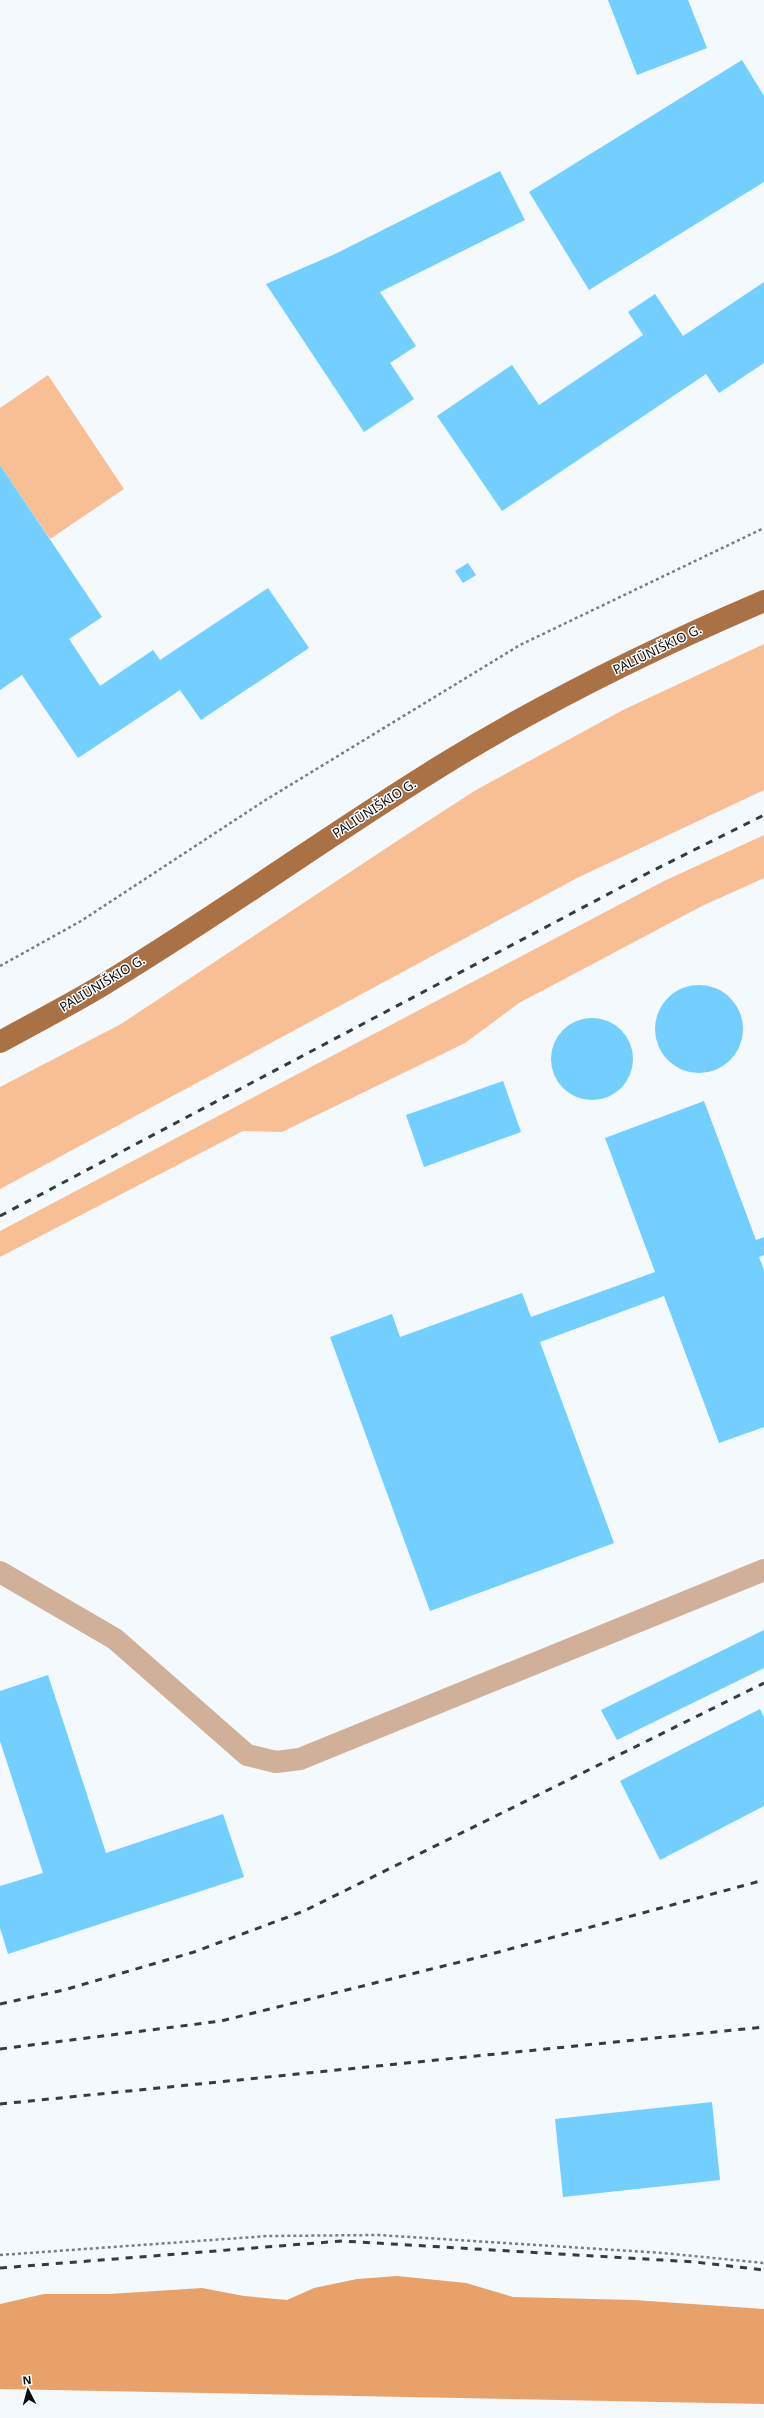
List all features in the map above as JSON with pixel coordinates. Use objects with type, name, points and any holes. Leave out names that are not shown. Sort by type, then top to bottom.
[{"type":"main road","name":"PALIŪNIŠKIO G.","points":[[0,1042],[101,986],[369,810],[518,719],[604,675],[702,628],[764,601]]},
{"type":"street","points":[[0,1572],[115,1639],[247,1755],[276,1762],[300,1759],[764,1570]]},
{"type":"path","points":[[0,966],[81,921],[264,801],[520,645],[764,528]]},
{"type":"path","points":[[0,2254],[268,2236],[378,2235],[655,2253],[764,2263]]},
{"type":"shaded area","points":[[48,375],[124,489],[50,539],[0,465],[0,408]]},
{"type":"shaded area","points":[[764,644],[764,790],[577,878],[0,1189],[0,1087],[121,1024],[476,790],[623,710]]},
{"type":"shaded area","points":[[764,835],[764,878],[702,906],[519,1003],[465,1043],[282,1132],[243,1131],[0,1257],[0,1231],[664,881]]},
{"type":"shaded area","points":[[397,2276],[466,2283],[513,2297],[634,2300],[764,2309],[764,2404],[0,2389],[0,2304],[44,2294],[109,2294],[202,2288],[244,2296],[287,2300],[314,2288],[357,2279]]},
{"type":"building","points":[[608,0],[688,0],[707,48],[637,75]]},
{"type":"building","points":[[742,60],[764,96],[764,182],[589,290],[529,192]]},
{"type":"building","points":[[500,171],[525,220],[380,292],[416,346],[390,363],[414,399],[364,432],[266,284],[335,254]]},
{"type":"building","points":[[764,282],[764,363],[719,393],[706,374],[502,511],[437,416],[512,365],[539,405],[643,335],[628,312],[655,294],[683,336]]},
{"type":"building","points":[[0,465],[102,617],[69,639],[100,686],[153,650],[160,660],[268,588],[309,648],[201,720],[180,690],[78,758],[22,675],[0,690]]},
{"type":"building","points":[[468,563],[476,575],[463,583],[455,571]]},
{"type":"building","points":[[699,985],[716,989],[730,998],[739,1012],[743,1029],[739,1046],[730,1060],[716,1069],[699,1073],[682,1069],[668,1060],[659,1046],[655,1029],[659,1012],[668,998],[682,989]]},
{"type":"building","points":[[592,1018],[608,1021],[621,1030],[630,1043],[633,1059],[630,1075],[621,1088],[608,1097],[592,1100],[576,1097],[563,1088],[554,1075],[551,1059],[554,1043],[563,1030],[576,1021]]},
{"type":"building","points":[[503,1081],[521,1132],[424,1167],[406,1115]]},
{"type":"building","points":[[704,1101],[756,1240],[764,1237],[764,1255],[759,1257],[764,1270],[764,1427],[719,1443],[664,1296],[540,1342],[614,1543],[430,1611],[330,1337],[392,1314],[400,1337],[522,1293],[531,1317],[655,1272],[605,1138]]},
{"type":"building","points":[[764,1630],[764,1668],[617,1740],[601,1710]]},
{"type":"building","points":[[48,1675],[106,1853],[223,1814],[244,1877],[8,1954],[0,1928],[0,1886],[43,1873],[0,1741],[0,1691]]},
{"type":"building","points":[[760,1709],[764,1717],[764,1806],[660,1860],[620,1781]]},
{"type":"building","points":[[712,2102],[720,2180],[563,2197],[555,2119]]},
{"type":"railway","points":[[0,1216],[648,873],[764,815]]},
{"type":"railway","points":[[0,2004],[64,1990],[194,1952],[304,1911],[764,1683]]},
{"type":"railway","points":[[0,2049],[221,2021],[484,1956],[764,1880]]},
{"type":"railway","points":[[0,2104],[764,2027]]},
{"type":"railway","points":[[0,2268],[342,2241],[695,2262],[764,2270]]}]
